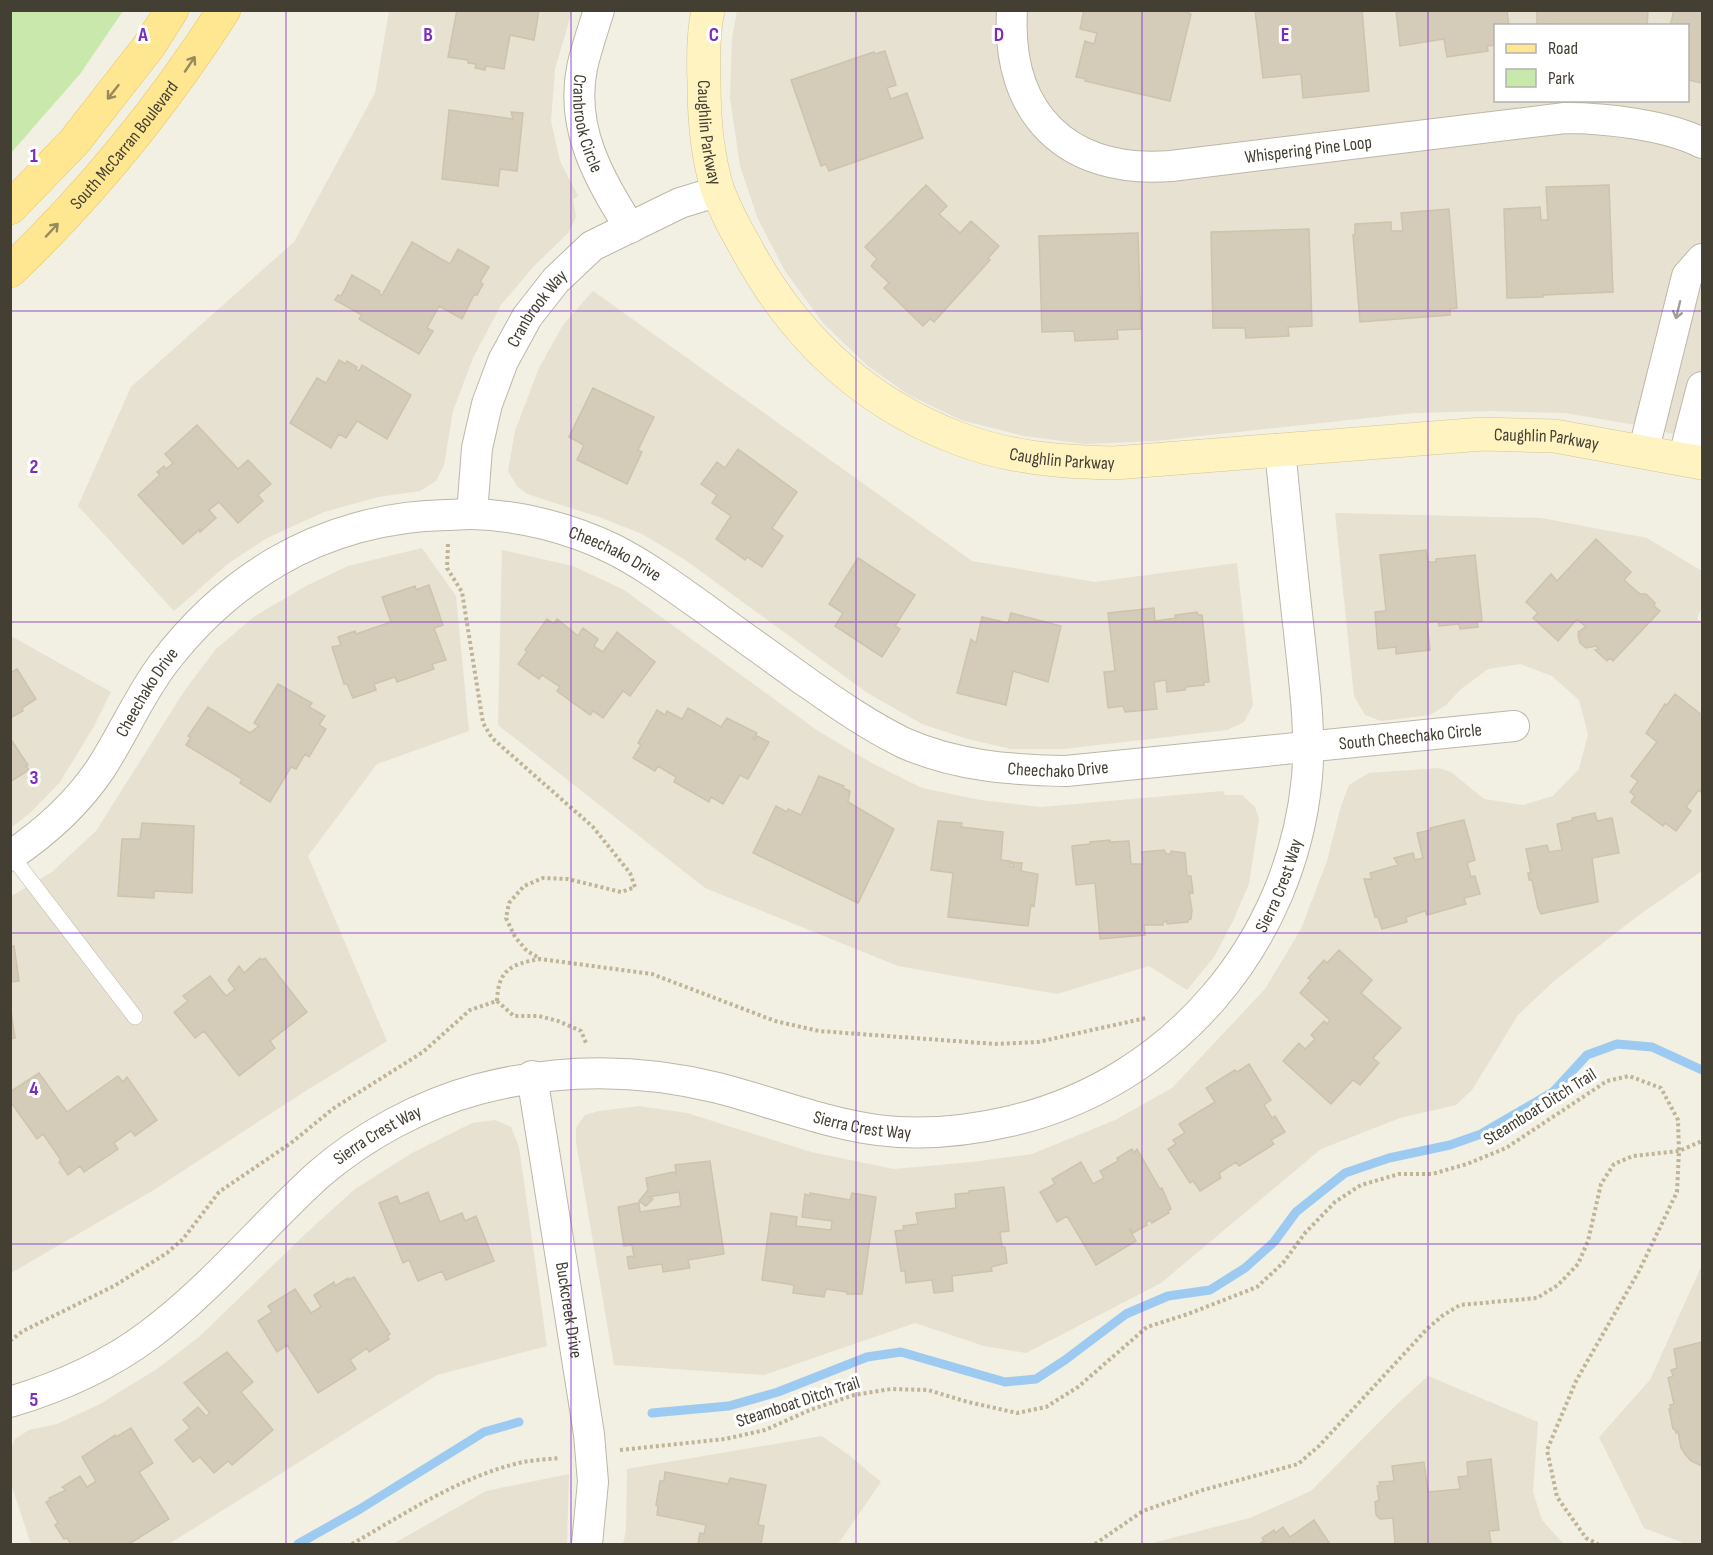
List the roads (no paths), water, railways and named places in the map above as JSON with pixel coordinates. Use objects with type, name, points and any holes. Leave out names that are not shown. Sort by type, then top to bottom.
[{"type":"main road","points":[[10,208],[74,142],[149,46],[172,10]]},
{"type":"main road","name":"South McCarran Boulevard","points":[[10,271],[115,161],[187,68],[224,10]]},
{"type":"street","name":"Cranbrook Circle","points":[[599,10],[582,70],[579,90],[580,117],[584,140],[592,162],[630,228]]},
{"type":"street","name":"Caughlin Parkway","points":[[708,10],[703,65],[704,114],[718,191],[735,229],[759,274],[787,315],[821,352],[864,388],[913,419],[958,439],[1008,453],[1062,462],[1114,463],[1483,434],[1555,436],[1693,462]]},
{"type":"street","name":"Whispering Pine Loop","points":[[1012,10],[1011,29],[1015,68],[1021,87],[1038,116],[1055,135],[1074,148],[1114,164],[1147,168],[1171,166],[1565,118],[1625,122],[1677,134],[1702,143]]},
{"type":"street","name":"Cranbrook Way","points":[[461,514],[487,404],[507,352],[527,317],[556,280],[591,246],[680,202],[718,191]]},
{"type":"street","points":[[1643,453],[1687,276],[1702,259]]},
{"type":"street","points":[[1693,462],[1702,387]]},
{"type":"street","name":"Sierra Crest Way","points":[[10,1402],[42,1392],[98,1367],[149,1335],[196,1295],[321,1173],[368,1138],[417,1112],[474,1090],[532,1076],[595,1071],[656,1075],[719,1088],[831,1122],[883,1131],[934,1132],[982,1128],[1036,1115],[1092,1093],[1144,1061],[1187,1026],[1226,983],[1254,942],[1279,892],[1298,834],[1307,779],[1306,704],[1280,449]]},
{"type":"street","name":"Cheechako Drive","points":[[11,856],[36,839],[69,809],[100,769],[162,666],[196,624],[233,591],[277,561],[323,539],[372,523],[423,515],[461,514],[519,519],[569,532],[612,549],[655,574],[860,720],[907,744],[958,761],[1012,771],[1066,771],[1308,747]]},
{"type":"street","name":"South Cheechako Circle","points":[[1308,747],[1514,726]]},
{"type":"street","name":"Buckcreek Drive","points":[[532,1076],[589,1434],[593,1482],[587,1545]]},
{"type":"lane","points":[[11,856],[135,1017]]},
{"type":"waterway","points":[[652,1413],[729,1406],[778,1392],[867,1357],[901,1352],[1005,1382],[1036,1379],[1126,1314],[1168,1296],[1210,1290],[1245,1268],[1274,1242],[1296,1212],[1345,1173],[1389,1158],[1450,1145],[1481,1134],[1553,1092],[1587,1055],[1617,1044],[1652,1047],[1702,1070]]},
{"type":"waterway","points":[[298,1544],[360,1509],[484,1432],[519,1422]]}]
